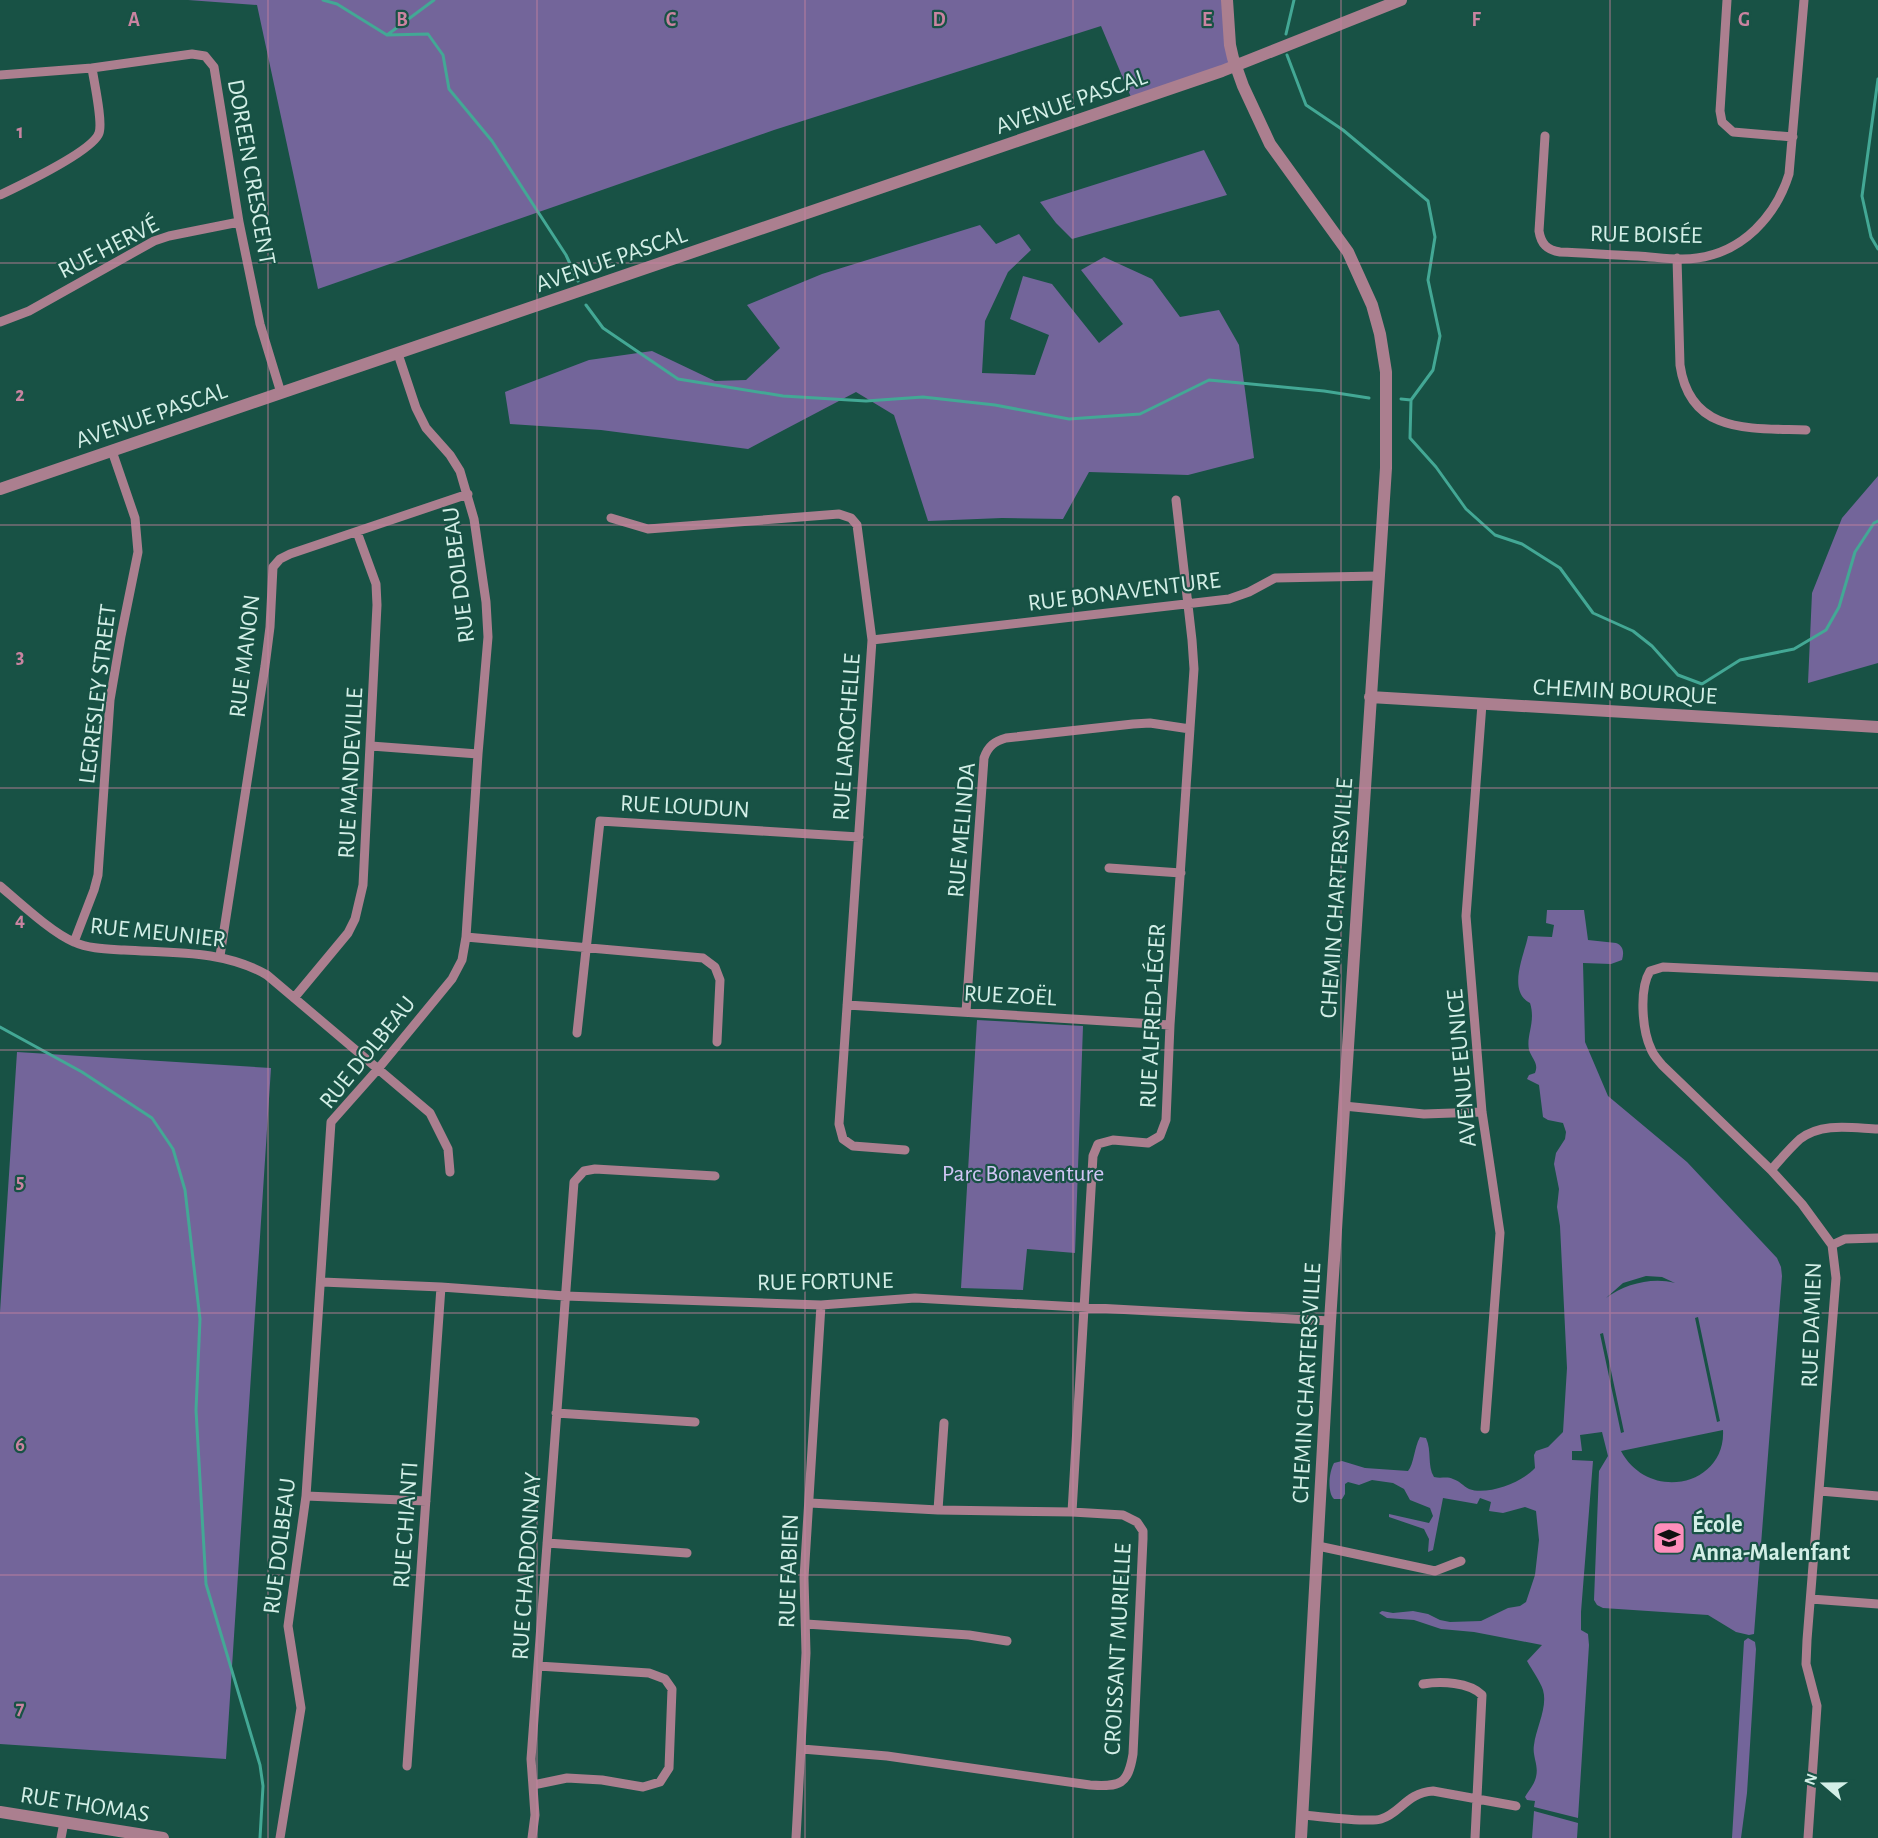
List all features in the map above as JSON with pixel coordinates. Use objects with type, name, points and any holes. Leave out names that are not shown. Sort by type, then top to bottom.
[{"type":"street","name":"CHEMIN CHARTERSVILLE","points":[[1227,0],[1230,45],[1235,66],[1270,144],[1348,252],[1376,319],[1384,357],[1387,407],[1386,468],[1330,1321],[1301,1838]]},
{"type":"street","name":"AVENUE PASCAL","points":[[0,489],[1235,66],[1401,0]]},
{"type":"street","points":[[1727,0],[1720,111],[1722,122],[1733,132],[1793,137]]},
{"type":"street","name":"RUE BOISÉE","points":[[1545,136],[1539,231],[1544,246],[1560,252],[1696,259],[1713,255],[1741,242],[1771,213],[1786,185],[1791,162],[1804,0]]},
{"type":"street","name":"DOREEN CRESCENT","points":[[0,75],[92,68],[192,54],[205,56],[214,67],[238,222],[260,324],[281,393]]},
{"type":"street","points":[[0,195],[25,184],[90,146],[99,133],[100,120],[92,68]]},
{"type":"street","name":"RUE HERVÉ","points":[[0,322],[28,310],[154,241],[238,222]]},
{"type":"street","points":[[1677,258],[1680,365],[1682,378],[1692,400],[1710,416],[1725,424],[1748,428],[1806,430]]},
{"type":"street","name":"RUE DOLBEAU","points":[[280,1838],[301,1708],[288,1626],[306,1496],[331,1122],[378,1070],[452,980],[462,960],[466,937],[488,619],[474,519],[468,494],[460,471],[450,455],[426,428],[416,408],[398,354]]},
{"type":"street","name":"LEGRESLEY STREET","points":[[74,942],[98,874],[110,700],[120,636],[138,552],[135,518],[112,451]]},
{"type":"street","name":"RUE MANON","points":[[220,956],[265,666],[270,627],[273,567],[280,559],[290,554],[468,494]]},
{"type":"street","name":"RUE ALFRED-LÉGER","points":[[1072,1512],[1093,1156],[1098,1144],[1113,1140],[1148,1143],[1160,1136],[1166,1120],[1194,656],[1176,500]]},
{"type":"street","name":"RUE LAROCHELLE","points":[[611,518],[648,529],[829,515],[848,516],[855,521],[872,640],[839,1124],[843,1139],[854,1146],[905,1150]]},
{"type":"street","name":"RUE MANDEVILLE","points":[[294,998],[348,933],[355,919],[363,885],[377,604],[373,575],[357,532]]},
{"type":"street","name":"RUE BONAVENTURE","points":[[872,640],[1229,599],[1249,592],[1275,578],[1378,576]]},
{"type":"street","name":"CHEMIN BOURQUE","points":[[1370,697],[1878,727]]},
{"type":"street","name":"AVENUE EUNICE","points":[[1482,704],[1467,916],[1482,1112],[1500,1233],[1485,1429]]},
{"type":"street","name":"RUE MELINDA","points":[[966,1012],[984,758],[990,747],[994,742],[1006,738],[1133,724],[1150,723],[1190,729]]},
{"type":"street","points":[[371,746],[478,754]]},
{"type":"street","name":"RUE LOUDUN","points":[[587,948],[600,821],[859,837]]},
{"type":"street","points":[[1109,868],[1181,873]]},
{"type":"street","name":"RUE MEUNIER","points":[[0,886],[60,934],[74,942],[94,948],[220,956],[249,964],[267,975],[430,1113],[448,1149],[450,1172]]},
{"type":"street","points":[[466,937],[696,957],[710,962],[715,967],[720,980],[717,1042]]},
{"type":"street","points":[[577,1033],[587,948]]},
{"type":"street","name":"RUE DAMIEN","points":[[1808,1838],[1817,1706],[1806,1664],[1836,1278],[1832,1245],[1802,1204],[1771,1170],[1662,1065],[1652,1052],[1647,1038],[1643,1003],[1645,979],[1650,971],[1663,967],[1878,977]]},
{"type":"street","name":"RUE ZOËL","points":[[847,1005],[1170,1025]]},
{"type":"street","points":[[1344,1106],[1424,1114],[1482,1112]]},
{"type":"street","points":[[1771,1170],[1800,1139],[1815,1131],[1832,1127],[1878,1129]]},
{"type":"street","name":"RUE CHARDONNAY","points":[[532,1838],[535,1815],[531,1759],[573,1188],[580,1173],[595,1168],[715,1176]]},
{"type":"street","points":[[1832,1245],[1845,1239],[1878,1238]]},
{"type":"street","name":"RUE FORTUNE","points":[[322,1282],[441,1287],[565,1296],[821,1305],[915,1298],[1330,1321]]},
{"type":"street","name":"RUE CHIANTI","points":[[407,1766],[441,1287]]},
{"type":"street","name":"RUE FABIEN","points":[[796,1838],[802,1749],[806,1624],[804,1578],[821,1305]]},
{"type":"street","points":[[556,1413],[695,1422]]},
{"type":"street","points":[[938,1510],[944,1423]]},
{"type":"street","points":[[1820,1491],[1878,1496]]},
{"type":"street","points":[[306,1496],[426,1501]]},
{"type":"street","name":"CROISSANT MURIELLE","points":[[802,1749],[887,1756],[1090,1785],[1111,1786],[1123,1782],[1130,1772],[1133,1754],[1143,1531],[1137,1522],[1123,1515],[938,1510],[810,1503]]},
{"type":"street","points":[[547,1543],[687,1553]]},
{"type":"street","points":[[1318,1546],[1435,1571],[1461,1561]]},
{"type":"street","points":[[1811,1599],[1878,1604]]},
{"type":"street","points":[[806,1624],[969,1635],[1007,1641]]},
{"type":"street","points":[[533,1785],[567,1778],[602,1780],[643,1787],[660,1782],[669,1768],[672,1689],[665,1679],[649,1673],[538,1666]]},
{"type":"street","points":[[1423,1684],[1437,1681],[1476,1688],[1482,1695],[1474,1838]]},
{"type":"street","points":[[1302,1815],[1381,1819],[1422,1792],[1433,1791],[1516,1806]]},
{"type":"street","name":"RUE THOMAS","points":[[0,1812],[163,1838]]},
{"type":"street","points":[[61,1838],[64,1822]]},
{"type":"green space","points":[[188,0],[1227,0],[1235,66],[1133,102],[1101,26],[774,130],[318,289],[257,5]]},
{"type":"green space","points":[[1204,150],[1227,195],[1072,239],[1040,202]]},
{"type":"green space","points":[[980,225],[996,244],[1019,234],[1031,250],[1008,272],[985,321],[982,373],[1035,375],[1049,335],[1010,319],[1023,276],[1052,284],[1099,343],[1123,324],[1081,270],[1104,257],[1152,279],[1180,317],[1219,310],[1239,345],[1254,458],[1188,475],[1089,472],[1063,519],[1002,518],[928,521],[894,415],[856,392],[748,449],[601,430],[510,424],[505,392],[589,360],[652,351],[715,381],[746,380],[780,348],[747,305],[822,274]]},
{"type":"green space","points":[[1878,476],[1878,663],[1808,683],[1812,593],[1842,518]]},
{"type":"green space","points":[[1547,910],[1584,910],[1588,940],[1616,943],[1622,948],[1622,960],[1611,964],[1583,963],[1585,1042],[1608,1096],[1687,1162],[1777,1258],[1782,1276],[1754,1634],[1736,1632],[1708,1615],[1603,1608],[1597,1605],[1594,1600],[1599,1471],[1608,1456],[1602,1432],[1580,1435],[1582,1451],[1572,1451],[1572,1460],[1593,1461],[1581,1612],[1581,1630],[1588,1634],[1589,1645],[1578,1818],[1534,1807],[1535,1801],[1527,1800],[1525,1797],[1536,1777],[1534,1745],[1544,1703],[1543,1690],[1527,1661],[1542,1645],[1474,1632],[1441,1629],[1414,1620],[1387,1618],[1379,1613],[1382,1611],[1393,1613],[1413,1611],[1450,1622],[1481,1621],[1508,1608],[1520,1606],[1526,1602],[1535,1575],[1539,1540],[1536,1511],[1525,1507],[1503,1513],[1489,1511],[1491,1502],[1480,1498],[1477,1504],[1443,1498],[1433,1550],[1428,1552],[1429,1539],[1424,1529],[1389,1517],[1389,1514],[1429,1523],[1433,1516],[1430,1508],[1410,1500],[1404,1489],[1393,1483],[1372,1480],[1359,1485],[1348,1482],[1345,1484],[1345,1494],[1342,1499],[1334,1499],[1330,1487],[1332,1467],[1334,1463],[1342,1461],[1365,1468],[1408,1471],[1420,1437],[1426,1438],[1428,1443],[1434,1477],[1451,1478],[1477,1491],[1495,1489],[1514,1483],[1535,1468],[1536,1451],[1548,1447],[1563,1432],[1567,1368],[1560,1226],[1557,1207],[1559,1189],[1554,1164],[1556,1153],[1565,1139],[1566,1132],[1563,1123],[1543,1117],[1539,1085],[1527,1079],[1536,1070],[1528,1044],[1532,1010],[1530,1003],[1519,990],[1518,982],[1528,936],[1552,937],[1554,925],[1546,923]],"holes":[[[1646,1276],[1662,1277],[1675,1283],[1648,1281],[1622,1289],[1606,1298],[1623,1283]],[[1698,1317],[1720,1421],[1717,1422],[1695,1318]],[[1603,1333],[1624,1432],[1621,1433],[1600,1334]],[[1723,1430],[1721,1449],[1712,1464],[1699,1475],[1684,1481],[1666,1482],[1649,1478],[1634,1467],[1621,1451]]]},
{"type":"green space","name":"Parc Bonaventure","points":[[977,1020],[1083,1026],[1075,1253],[1027,1249],[1023,1290],[961,1288]]},
{"type":"green space","points":[[17,1052],[271,1068],[226,1759],[0,1744],[0,1312]]},
{"type":"green space","points":[[1748,1638],[1755,1642],[1756,1649],[1747,1793],[1741,1838],[1732,1838],[1744,1641]]},
{"type":"green space","points":[[1534,1811],[1578,1823],[1577,1838],[1532,1838]]},
{"type":"waterway","points":[[323,0],[337,4],[387,35],[428,34],[443,55],[449,89],[492,141],[566,255],[578,281]]},
{"type":"waterway","points":[[387,35],[434,0]]},
{"type":"waterway","points":[[1286,34],[1294,0]]},
{"type":"waterway","points":[[1287,55],[1306,105],[1343,130],[1428,201],[1435,237],[1428,280],[1440,336],[1433,370],[1411,400],[1410,438],[1436,467],[1466,509],[1495,535],[1522,544],[1560,568],[1593,613],[1633,631],[1652,646],[1678,675],[1702,684],[1740,660],[1794,649],[1826,630],[1839,607],[1855,552],[1874,523],[1878,521]]},
{"type":"waterway","points":[[1878,79],[1862,196],[1871,237],[1878,249]]},
{"type":"waterway","points":[[586,305],[603,328],[678,379],[783,396],[866,401],[923,397],[995,405],[1069,419],[1140,414],[1209,380],[1324,391],[1369,398]]},
{"type":"waterway","points":[[1401,399],[1411,400]]},
{"type":"waterway","points":[[0,1027],[82,1072],[152,1118],[173,1149],[185,1190],[200,1319],[196,1410],[206,1584],[260,1765],[263,1786],[260,1838]]},
{"type":"place","name":"École Anna-Malenfant","points":[[1669,1538]]}]
